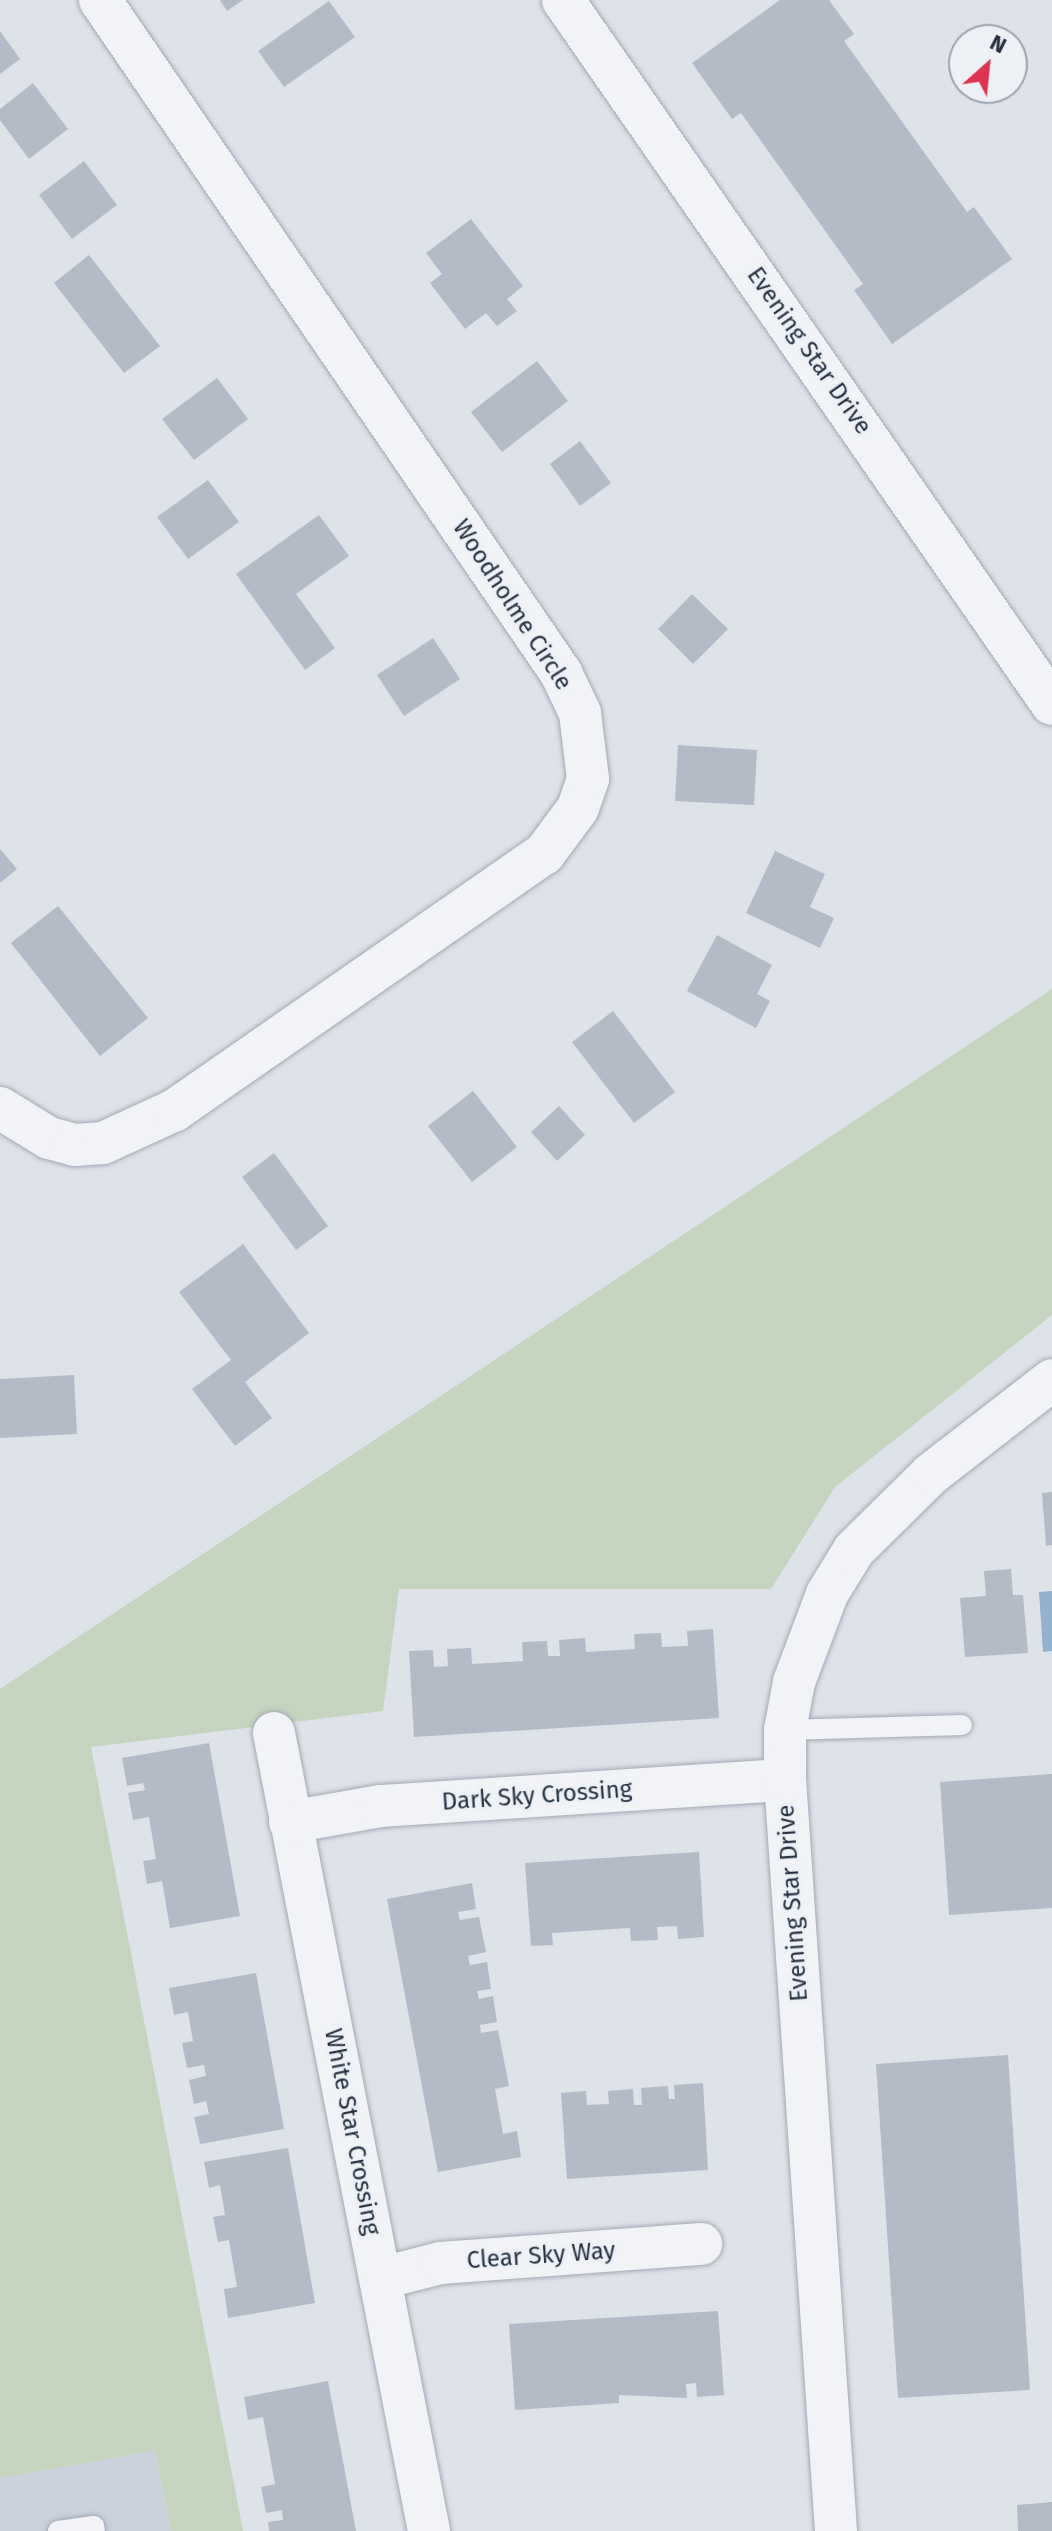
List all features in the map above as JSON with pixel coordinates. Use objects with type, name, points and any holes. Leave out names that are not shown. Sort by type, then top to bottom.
[{"type":"street","name":"Woodholme Circle","points":[[0,1108],[49,1138],[75,1145],[103,1143],[175,1110],[544,854],[578,808],[588,779],[580,713],[561,673],[100,0]]},
{"type":"street","name":"Evening Star Drive","points":[[563,0],[1052,704]]},
{"type":"street","name":"Evening Star Drive","points":[[836,2531],[785,1780],[785,1730],[808,1638],[854,1550],[931,1474],[1052,1380]]},
{"type":"street","name":"White Star Crossing","points":[[274,1733],[429,2531]]},
{"type":"street","name":"Dark Sky Crossing","points":[[290,1822],[381,1806],[785,1780]]},
{"type":"street","name":"Clear Sky Way","points":[[382,2278],[441,2263],[701,2244]]},
{"type":"lane","points":[[785,1730],[962,1725]]},
{"type":"lane","points":[[58,2531],[94,2526],[95,2531]]},
{"type":"shaded area","points":[[155,2451],[171,2531],[0,2531],[0,2478]]},
{"type":"green space","points":[[1052,989],[1052,1315],[835,1487],[771,1589],[399,1589],[383,1711],[91,1747],[243,2531],[171,2531],[155,2451],[0,2478],[0,1689]]},
{"type":"water","points":[[1052,1591],[1052,1651],[1043,1652],[1039,1592]]},
{"type":"building","points":[[220,0],[243,0],[227,11]]},
{"type":"building","points":[[780,0],[829,0],[854,34],[844,41],[967,212],[974,207],[1012,259],[892,344],[854,290],[863,284],[741,113],[732,119],[692,63]]},
{"type":"building","points":[[329,1],[355,37],[284,87],[258,51]]},
{"type":"building","points":[[0,31],[20,59],[0,74]]},
{"type":"building","points":[[33,83],[68,129],[29,159],[0,120],[0,109]]},
{"type":"building","points":[[84,161],[117,205],[72,239],[39,195]]},
{"type":"building","points":[[471,219],[523,286],[507,299],[517,311],[497,326],[486,313],[465,329],[430,283],[442,274],[426,253]]},
{"type":"building","points":[[89,255],[160,346],[124,373],[54,283]]},
{"type":"building","points":[[537,361],[568,401],[502,452],[471,412]]},
{"type":"building","points":[[217,378],[248,419],[194,460],[162,419]]},
{"type":"building","points":[[580,441],[611,483],[580,506],[550,464]]},
{"type":"building","points":[[208,480],[239,522],[188,559],[157,517]]},
{"type":"building","points":[[319,515],[349,556],[296,594],[335,648],[305,670],[236,574]]},
{"type":"building","points":[[692,594],[728,629],[693,664],[658,629]]},
{"type":"building","points":[[433,638],[460,679],[404,716],[377,675]]},
{"type":"building","points":[[678,745],[757,750],[754,805],[675,801]]},
{"type":"building","points":[[0,849],[17,869],[0,883]]},
{"type":"building","points":[[775,851],[825,874],[810,907],[834,918],[820,948],[746,913]]},
{"type":"building","points":[[58,906],[148,1018],[100,1056],[11,943]]},
{"type":"building","points":[[717,935],[772,965],[757,994],[770,1001],[756,1028],[687,991]]},
{"type":"building","points":[[613,1011],[675,1092],[634,1123],[572,1042]]},
{"type":"building","points":[[473,1091],[517,1147],[472,1182],[428,1126]]},
{"type":"building","points":[[559,1106],[585,1135],[557,1161],[531,1132]]},
{"type":"building","points":[[274,1153],[328,1226],[296,1250],[242,1177]]},
{"type":"building","points":[[243,1244],[309,1333],[245,1382],[272,1418],[235,1446],[192,1389],[231,1360],[179,1292]]},
{"type":"building","points":[[74,1375],[77,1434],[0,1438],[0,1379]]},
{"type":"building","points":[[1052,1492],[1052,1545],[1046,1546],[1042,1493]]},
{"type":"building","points":[[1011,1569],[1013,1595],[1023,1595],[1028,1653],[965,1657],[960,1598],[986,1596],[984,1571]]},
{"type":"building","points":[[713,1629],[719,1718],[414,1737],[409,1651],[433,1650],[434,1667],[448,1666],[447,1649],[471,1648],[472,1664],[523,1661],[522,1642],[547,1641],[548,1656],[560,1656],[559,1640],[585,1638],[586,1652],[635,1649],[634,1634],[661,1633],[662,1647],[688,1646],[687,1631]]},
{"type":"building","points":[[209,1743],[240,1916],[170,1928],[162,1881],[147,1884],[143,1861],[156,1859],[149,1817],[133,1820],[128,1793],[145,1790],[143,1783],[127,1786],[122,1758]]},
{"type":"building","points":[[1052,1774],[1052,1908],[949,1915],[940,1782]]},
{"type":"building","points":[[699,1852],[704,1937],[678,1939],[677,1926],[657,1927],[658,1940],[631,1941],[630,1928],[552,1933],[553,1945],[531,1946],[525,1863]]},
{"type":"building","points":[[472,1883],[476,1909],[458,1912],[460,1920],[479,1917],[486,1952],[468,1956],[470,1965],[487,1962],[491,1989],[477,1991],[479,1999],[493,1996],[497,2022],[480,2025],[481,2033],[498,2030],[509,2086],[495,2089],[503,2134],[517,2131],[521,2157],[438,2172],[387,1899]]},
{"type":"building","points":[[256,1973],[284,2129],[200,2144],[194,2117],[209,2114],[206,2101],[194,2104],[189,2080],[206,2076],[204,2065],[187,2068],[182,2043],[193,2041],[188,2012],[174,2015],[169,1988]]},
{"type":"building","points":[[1008,2055],[1030,2390],[898,2398],[876,2064]]},
{"type":"building","points":[[703,2083],[708,2170],[567,2179],[561,2093],[586,2091],[587,2105],[609,2104],[608,2091],[633,2089],[634,2105],[642,2105],[641,2088],[668,2086],[669,2099],[675,2099],[674,2085]]},
{"type":"building","points":[[288,2148],[315,2303],[228,2318],[224,2289],[237,2287],[229,2240],[218,2242],[213,2217],[225,2215],[220,2185],[209,2188],[204,2162]]},
{"type":"building","points":[[718,2311],[724,2395],[697,2397],[696,2383],[686,2384],[687,2398],[619,2395],[619,2403],[515,2410],[509,2324]]},
{"type":"building","points":[[328,2381],[356,2531],[269,2531],[268,2522],[283,2520],[282,2510],[266,2513],[261,2487],[275,2484],[263,2417],[248,2420],[244,2397]]},
{"type":"building","points":[[1052,2502],[1052,2531],[1018,2531],[1017,2505]]}]
